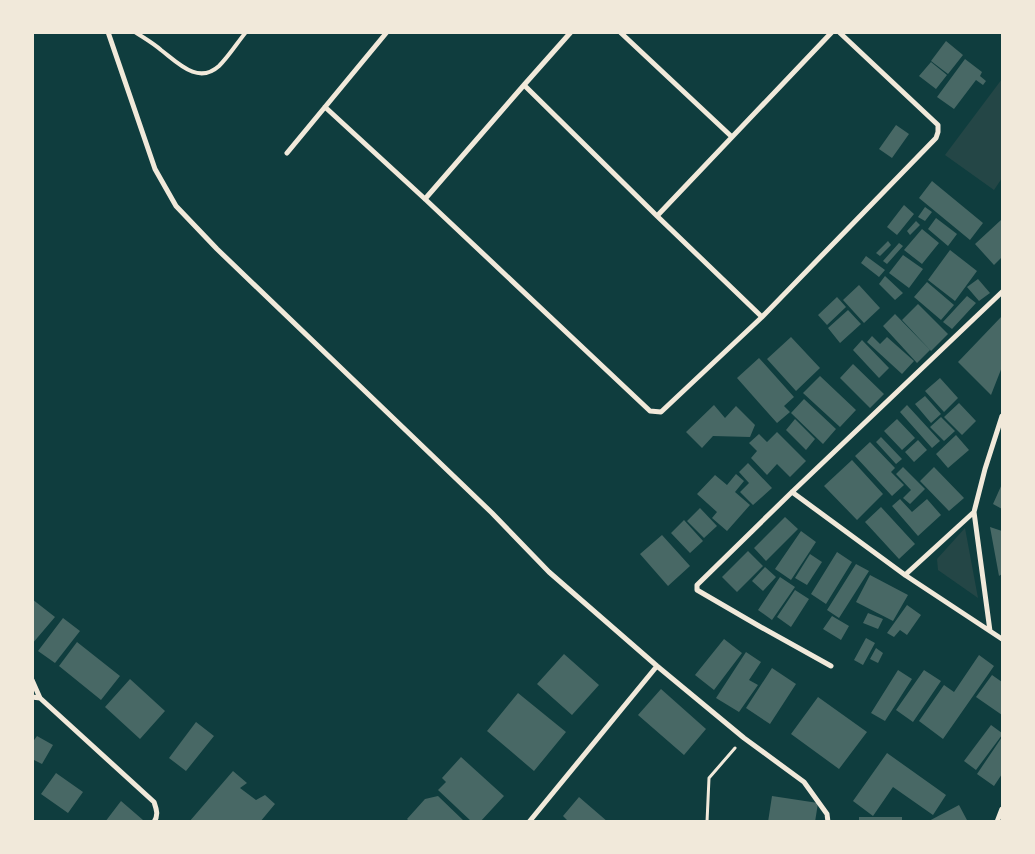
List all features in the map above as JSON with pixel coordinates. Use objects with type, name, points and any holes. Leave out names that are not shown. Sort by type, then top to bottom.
[{"type":"street","points":[[108,32],[154,169],[176,206],[217,249],[492,513],[549,572],[657,666],[744,738],[804,782],[827,814],[828,822]]},
{"type":"street","points":[[287,153],[387,32]]},
{"type":"street","points":[[426,199],[571,32]]},
{"type":"street","points":[[620,32],[732,137]]},
{"type":"street","points":[[657,216],[832,32]]},
{"type":"street","points":[[325,107],[426,199],[650,411],[661,412],[762,317],[936,138],[938,124],[839,32]]},
{"type":"street","points":[[524,85],[762,317]]},
{"type":"street","points":[[831,666],[696,588],[792,492],[1002,292]]},
{"type":"street","points":[[990,631],[974,512],[984,469],[1002,416]]},
{"type":"street","points":[[792,492],[905,574],[1002,639]]},
{"type":"street","points":[[905,574],[974,512]]},
{"type":"street","points":[[529,822],[657,666]]},
{"type":"street","points":[[32,680],[40,698],[154,802],[157,812],[154,822]]},
{"type":"street","points":[[32,697],[40,698]]},
{"type":"street","points":[[997,822],[1002,809]]},
{"type":"lane","points":[[135,32],[186,69],[204,74],[218,66],[246,32]]},
{"type":"path","points":[[707,822],[709,778],[744,738]]},
{"type":"shaded area","points":[[1002,79],[1002,178],[994,190],[945,155]]},
{"type":"shaded area","points":[[965,528],[978,598],[938,570],[937,559]]},
{"type":"building","points":[[946,41],[963,55],[948,74],[931,61]]},
{"type":"building","points":[[965,59],[982,72],[980,76],[986,81],[983,85],[976,80],[954,109],[937,97]]},
{"type":"building","points":[[931,62],[947,75],[936,89],[919,76]]},
{"type":"building","points":[[896,125],[909,134],[892,158],[879,149]]},
{"type":"building","points":[[932,181],[983,223],[970,240],[919,198]]},
{"type":"building","points":[[904,205],[914,214],[897,235],[887,227]]},
{"type":"building","points":[[925,207],[932,212],[925,221],[918,217]]},
{"type":"building","points":[[936,218],[957,234],[948,246],[928,229]]},
{"type":"building","points":[[1001,220],[1002,257],[994,265],[975,244]]},
{"type":"building","points":[[916,221],[920,225],[910,235],[907,231]]},
{"type":"building","points":[[922,229],[939,243],[922,264],[904,250]]},
{"type":"building","points":[[888,241],[891,245],[880,256],[876,253]]},
{"type":"building","points":[[899,243],[903,246],[887,264],[883,261]]},
{"type":"building","points":[[950,250],[977,271],[955,301],[928,280]]},
{"type":"building","points":[[903,255],[923,269],[909,288],[889,273]]},
{"type":"building","points":[[866,256],[885,270],[879,277],[861,263]]},
{"type":"building","points":[[885,276],[903,293],[895,300],[879,284]]},
{"type":"building","points":[[978,279],[990,293],[979,301],[967,287]]},
{"type":"building","points":[[927,282],[954,305],[941,320],[914,297]]},
{"type":"building","points":[[859,285],[880,308],[864,323],[843,300]]},
{"type":"building","points":[[967,296],[976,303],[952,329],[943,322]]},
{"type":"building","points":[[837,297],[846,307],[827,325],[818,315]]},
{"type":"building","points":[[918,304],[948,334],[931,351],[902,320]]},
{"type":"building","points":[[848,310],[861,324],[840,343],[828,328]]},
{"type":"building","points":[[895,314],[930,350],[917,363],[883,326]]},
{"type":"building","points":[[1002,316],[1002,367],[991,395],[958,362]]},
{"type":"building","points":[[872,336],[880,344],[887,337],[914,361],[902,374],[867,342]]},
{"type":"building","points":[[791,337],[820,368],[796,391],[767,359]]},
{"type":"building","points":[[862,340],[889,368],[879,378],[853,350]]},
{"type":"building","points":[[759,358],[794,397],[784,406],[790,412],[777,423],[737,378]]},
{"type":"building","points":[[853,364],[884,394],[870,408],[840,378]]},
{"type":"building","points":[[820,376],[856,410],[840,427],[803,393]]},
{"type":"building","points":[[940,378],[958,398],[944,412],[925,391]]},
{"type":"building","points":[[925,396],[941,414],[931,423],[915,404]]},
{"type":"building","points":[[804,399],[836,429],[823,444],[791,413]]},
{"type":"building","points":[[959,403],[976,421],[962,435],[944,417]]},
{"type":"building","points":[[714,405],[725,418],[736,406],[755,425],[750,437],[713,436],[702,448],[686,432]]},
{"type":"building","points":[[907,405],[940,441],[932,448],[900,412]]},
{"type":"building","points":[[941,417],[955,431],[944,441],[930,427]]},
{"type":"building","points":[[795,419],[815,439],[806,450],[786,430]]},
{"type":"building","points":[[897,419],[915,438],[902,450],[884,431]]},
{"type":"building","points":[[777,432],[806,461],[790,477],[777,464],[767,475],[751,458],[757,451],[749,443],[759,434],[767,442]]},
{"type":"building","points":[[956,435],[969,450],[948,468],[936,454]]},
{"type":"building","points":[[881,437],[902,459],[896,464],[876,442]]},
{"type":"building","points":[[918,440],[927,450],[914,462],[905,452]]},
{"type":"building","points":[[870,442],[895,468],[891,472],[904,485],[892,496],[855,456]]},
{"type":"building","points":[[852,460],[883,494],[857,520],[824,486]]},
{"type":"building","points":[[748,463],[772,488],[753,505],[740,492],[749,483],[739,472]]},
{"type":"building","points":[[903,467],[925,489],[910,504],[903,498],[911,490],[896,474]]},
{"type":"building","points":[[934,467],[964,498],[949,511],[920,481]]},
{"type":"building","points":[[736,474],[744,481],[735,492],[750,505],[727,531],[712,518],[717,512],[697,494],[715,475],[727,485]]},
{"type":"building","points":[[1002,484],[1002,509],[993,504]]},
{"type":"building","points":[[900,499],[912,512],[927,499],[941,515],[918,536],[892,506]]},
{"type":"building","points":[[881,507],[915,544],[899,559],[865,522]]},
{"type":"building","points":[[700,508],[717,526],[704,538],[687,521]]},
{"type":"building","points":[[785,517],[798,529],[766,561],[754,548]]},
{"type":"building","points":[[684,520],[703,541],[690,553],[671,533]]},
{"type":"building","points":[[990,527],[1002,531],[1002,574],[999,576]]},
{"type":"building","points":[[801,531],[816,542],[791,580],[775,569]]},
{"type":"building","points":[[662,535],[690,566],[668,586],[640,554]]},
{"type":"building","points":[[748,551],[763,566],[737,592],[722,577]]},
{"type":"building","points":[[837,552],[852,562],[826,604],[811,594]]},
{"type":"building","points":[[810,554],[822,562],[807,585],[795,578]]},
{"type":"building","points":[[856,564],[869,571],[839,618],[827,610]]},
{"type":"building","points":[[765,567],[776,577],[763,591],[752,581]]},
{"type":"building","points":[[870,575],[908,595],[893,621],[856,602]]},
{"type":"building","points":[[780,577],[795,587],[772,620],[758,610]]},
{"type":"building","points":[[795,590],[809,599],[791,627],[777,617]]},
{"type":"building","points":[[32,599],[55,617],[32,644]]},
{"type":"building","points":[[907,605],[921,615],[907,635],[900,630],[894,637],[887,633]]},
{"type":"building","points":[[868,613],[883,619],[878,629],[863,623]]},
{"type":"building","points":[[832,616],[849,626],[841,640],[823,629]]},
{"type":"building","points":[[63,618],[80,631],[55,663],[38,651]]},
{"type":"building","points":[[866,638],[875,643],[863,665],[854,660]]},
{"type":"building","points":[[724,639],[742,653],[714,690],[695,675]]},
{"type":"building","points":[[77,642],[120,676],[101,700],[59,666]]},
{"type":"building","points":[[876,648],[883,653],[878,663],[870,659]]},
{"type":"building","points":[[746,652],[761,662],[749,680],[758,685],[739,712],[716,698]]},
{"type":"building","points":[[564,654],[599,685],[572,715],[537,684]]},
{"type":"building","points":[[979,655],[994,666],[943,739],[919,721],[944,685],[954,692]]},
{"type":"building","points":[[772,668],[796,684],[770,724],[746,708]]},
{"type":"building","points":[[898,670],[912,679],[885,721],[871,713]]},
{"type":"building","points":[[924,670],[941,681],[913,722],[896,710]]},
{"type":"building","points":[[992,675],[1002,682],[1002,715],[976,697]]},
{"type":"building","points":[[130,679],[165,711],[140,739],[105,707]]},
{"type":"building","points":[[661,689],[706,729],[684,755],[638,715]]},
{"type":"building","points":[[518,693],[566,732],[534,771],[487,731]]},
{"type":"building","points":[[818,697],[867,732],[839,769],[791,734]]},
{"type":"building","points":[[196,722],[214,736],[186,771],[169,758]]},
{"type":"building","points":[[991,725],[1002,735],[976,770],[964,761]]},
{"type":"building","points":[[37,736],[53,745],[42,764],[32,759],[32,743]]},
{"type":"building","points":[[1002,737],[1002,774],[994,786],[977,774]]},
{"type":"building","points":[[887,753],[946,795],[933,815],[893,787],[873,816],[853,801]]},
{"type":"building","points":[[461,757],[504,796],[480,822],[472,822],[438,790],[446,782],[442,778]]},
{"type":"building","points":[[233,771],[247,783],[240,788],[256,800],[265,795],[275,804],[260,822],[189,822]]},
{"type":"building","points":[[56,773],[83,792],[68,813],[41,794]]},
{"type":"building","points":[[438,796],[465,822],[410,822],[407,819],[425,799]]},
{"type":"building","points":[[772,796],[818,803],[815,822],[768,822]]},
{"type":"building","points":[[579,797],[608,822],[569,822],[563,816]]},
{"type":"building","points":[[121,801],[143,820],[142,822],[105,822]]},
{"type":"building","points":[[959,805],[968,822],[927,822]]},
{"type":"building","points":[[859,817],[902,817],[902,822],[859,822]]}]
